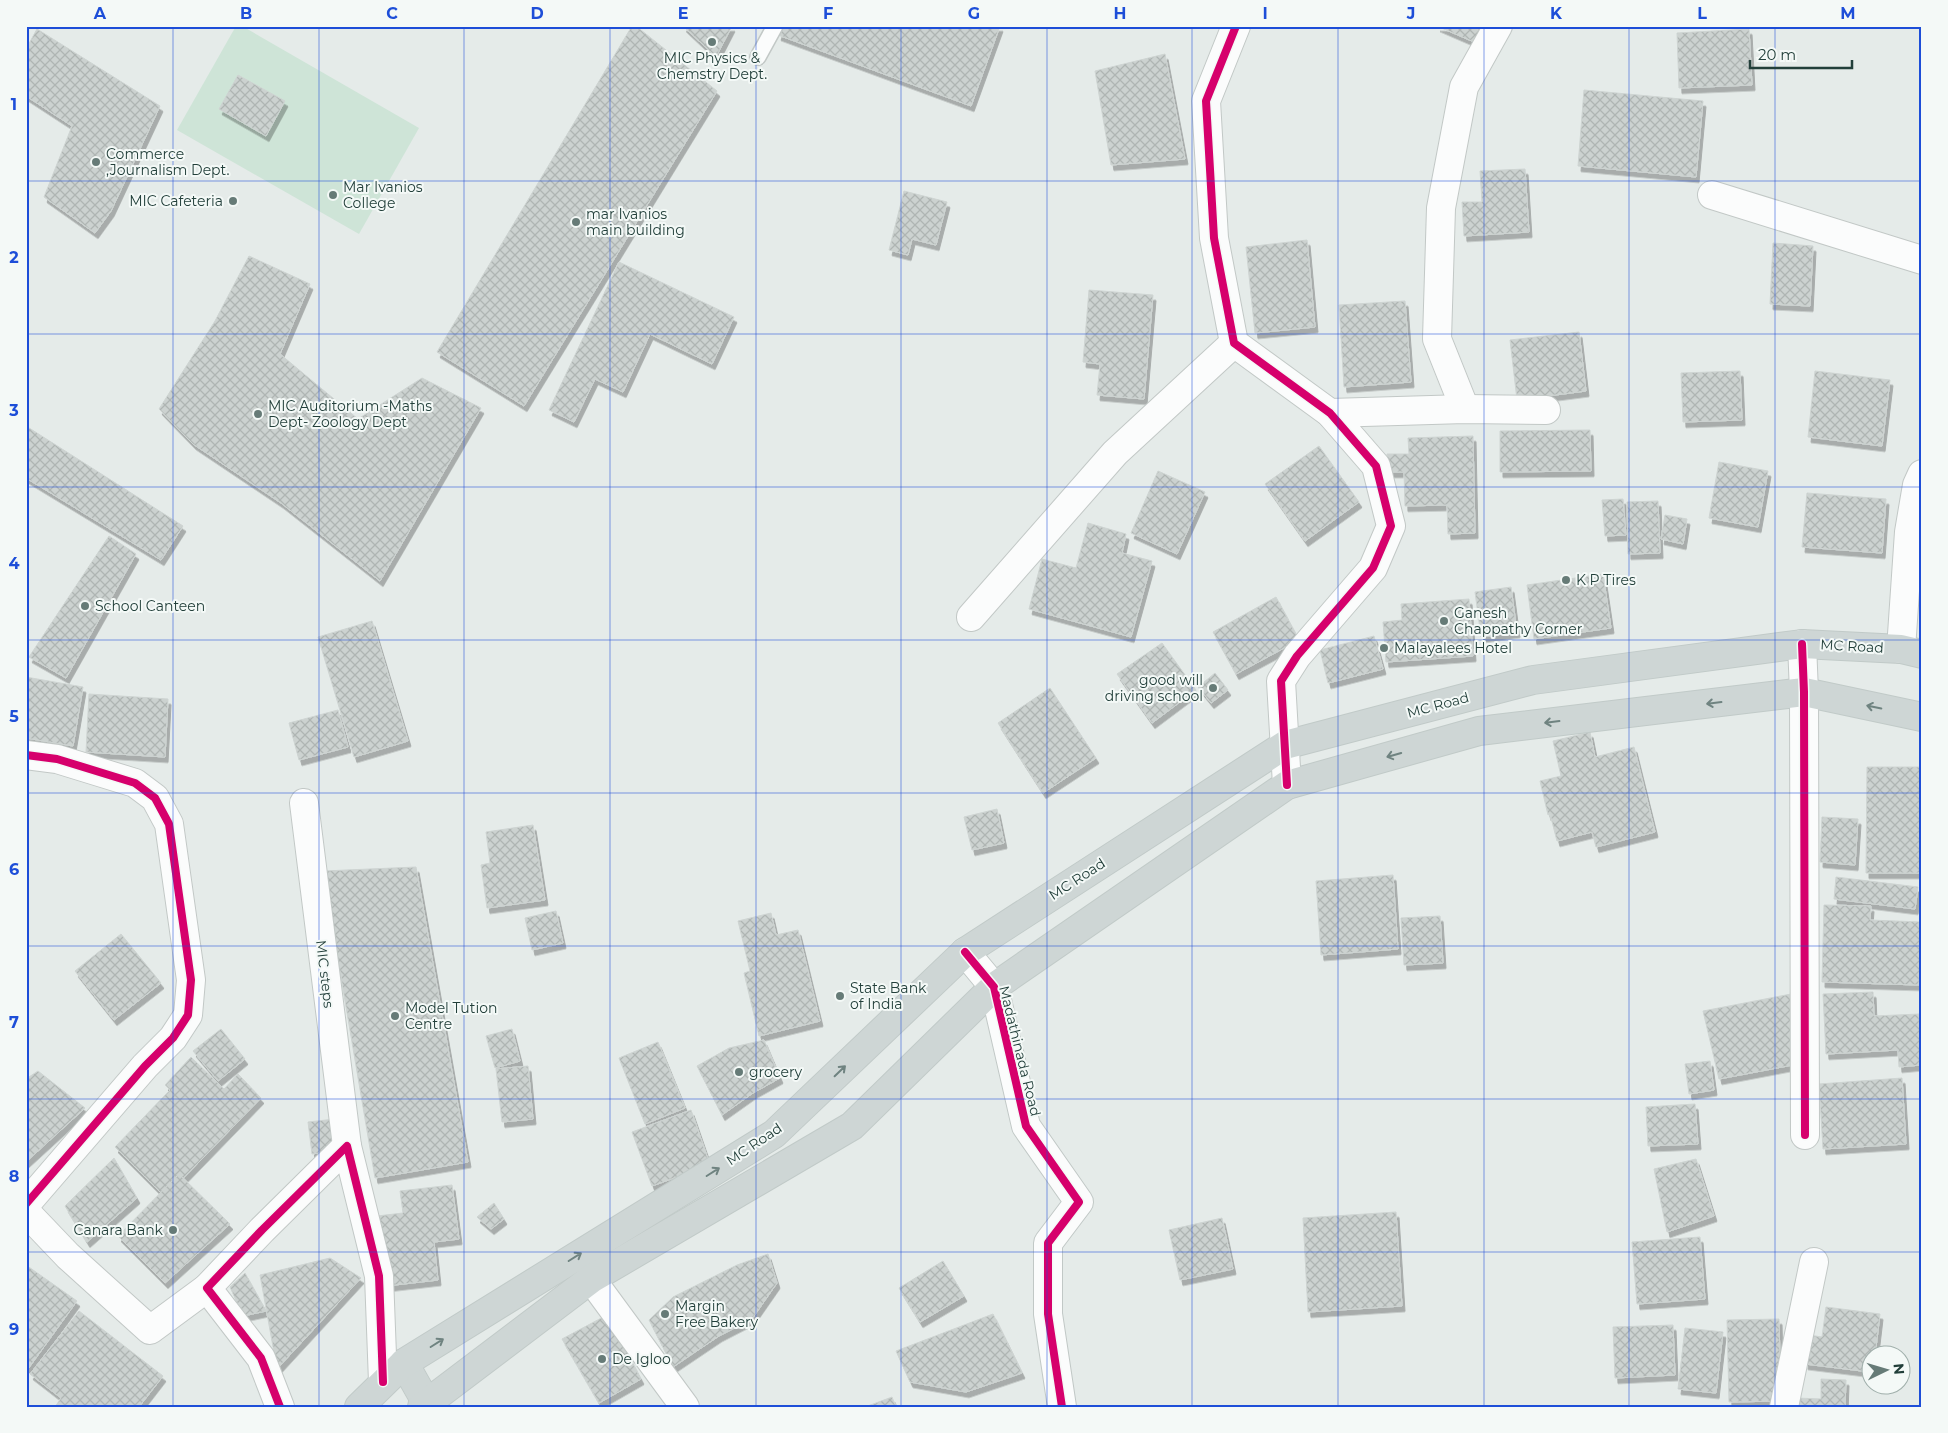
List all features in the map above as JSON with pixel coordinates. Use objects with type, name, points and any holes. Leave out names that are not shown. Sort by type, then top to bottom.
[{"type":"main road","name":"MC Road","points":[[359,1407],[404,1363],[774,1134],[965,952],[1284,745],[1534,680],[1802,644],[1911,652]]},
{"type":"main road","points":[[404,1363],[424,1405],[591,1279],[852,1126],[994,987],[1288,786],[1479,730],[1804,692],[1922,717]]},
{"type":"street","points":[[1236,26],[1206,101],[1214,238],[1234,343],[1330,413],[1376,466],[1391,526],[1373,568],[1297,656],[1281,681],[1288,786]]},
{"type":"street","points":[[1465,409],[1437,340],[1441,208],[1464,87],[1498,26]]},
{"type":"street","points":[[1712,195],[1922,260]]},
{"type":"street","points":[[971,617],[1115,453],[1234,343]]},
{"type":"street","points":[[1330,413],[1465,409],[1546,410]]},
{"type":"street","points":[[1911,652],[1909,532],[1917,486],[1922,474]]},
{"type":"street","points":[[1802,644],[1804,692],[1805,1135]]},
{"type":"street","points":[[26,755],[57,759],[135,783],[155,798],[169,824],[191,980],[188,1015],[173,1038],[145,1066],[26,1204]]},
{"type":"street","name":"MIC steps","points":[[304,803],[347,1146],[379,1276],[383,1382]]},
{"type":"street","name":"Madathinada Road","points":[[965,952],[994,987],[1026,1126],[1079,1202],[1048,1243],[1048,1314],[1062,1407]]},
{"type":"street","points":[[26,1212],[68,1256],[150,1330],[207,1288],[262,1230],[347,1146]]},
{"type":"street","points":[[1784,1407],[1814,1262]]},
{"type":"street","points":[[591,1279],[685,1407]]},
{"type":"street","points":[[207,1288],[261,1358],[280,1407]]},
{"type":"lane","points":[[758,57],[775,26]]},
{"type":"green space","points":[[236,26],[242,26],[419,128],[359,234],[177,130]]},
{"type":"building","name":"mar Ivanios main building","points":[[632,26],[636,26],[717,91],[524,406],[437,352]]},
{"type":"building","name":"MIC Physics & Chemstry Dept.","points":[[683,26],[732,26],[716,57]]},
{"type":"building","points":[[781,26],[1000,26],[971,106],[778,35]]},
{"type":"building","points":[[1437,26],[1488,26],[1481,45]]},
{"type":"building","name":"Commerce ,Journalism Dept.","points":[[37,29],[160,106],[111,211],[95,233],[44,197],[72,126],[26,96],[26,49]]},
{"type":"building","points":[[1749,29],[1752,85],[1679,88],[1677,33]]},
{"type":"building","points":[[1165,54],[1185,159],[1111,165],[1095,71]]},
{"type":"building","points":[[238,75],[285,101],[266,136],[219,109]]},
{"type":"building","points":[[1584,90],[1703,101],[1696,177],[1578,166]]},
{"type":"building","points":[[1525,169],[1529,232],[1464,236],[1462,202],[1482,202],[1480,171]]},
{"type":"building","points":[[904,191],[947,202],[936,245],[912,239],[908,255],[889,250]]},
{"type":"building","points":[[1307,240],[1315,327],[1255,333],[1246,247]]},
{"type":"building","points":[[1773,243],[1813,246],[1810,306],[1770,304]]},
{"type":"building","name":"MIC Auditorium -Maths Dept- Zoology Dept","points":[[249,256],[310,284],[280,354],[358,419],[422,378],[481,408],[380,581],[281,503],[193,444],[159,409],[215,321]]},
{"type":"building","points":[[619,262],[734,317],[712,364],[650,334],[623,392],[595,379],[574,422],[549,410]]},
{"type":"building","points":[[1089,290],[1153,295],[1144,399],[1097,395],[1100,364],[1083,362]]},
{"type":"building","points":[[1405,301],[1411,382],[1344,387],[1339,305]]},
{"type":"building","points":[[1579,332],[1586,391],[1517,400],[1510,340]]},
{"type":"building","points":[[1740,371],[1742,420],[1683,422],[1681,373]]},
{"type":"building","points":[[1815,371],[1890,380],[1882,446],[1808,437]]},
{"type":"building","points":[[26,426],[183,526],[161,560],[26,478]]},
{"type":"building","points":[[1590,430],[1591,471],[1500,472],[1500,431]]},
{"type":"building","points":[[1473,436],[1475,533],[1448,534],[1447,505],[1405,506],[1404,472],[1388,472],[1387,454],[1409,454],[1408,438]]},
{"type":"building","points":[[1319,446],[1359,502],[1305,541],[1265,484]]},
{"type":"building","points":[[1719,462],[1768,471],[1758,527],[1709,518]]},
{"type":"building","points":[[1158,471],[1205,492],[1177,554],[1131,533]]},
{"type":"building","points":[[1807,493],[1886,499],[1882,553],[1802,547]]},
{"type":"building","points":[[1623,499],[1626,535],[1605,536],[1602,500]]},
{"type":"building","points":[[1658,501],[1660,553],[1628,554],[1627,502]]},
{"type":"building","points":[[1665,515],[1687,519],[1683,544],[1661,539]]},
{"type":"building","points":[[1088,523],[1126,534],[1122,553],[1152,561],[1131,637],[1029,609],[1042,559],[1076,568]]},
{"type":"building","name":"School Canteen","points":[[109,536],[136,554],[66,678],[29,657]]},
{"type":"building","points":[[1603,574],[1611,628],[1534,639],[1527,585]]},
{"type":"building","points":[[1511,587],[1517,632],[1481,637],[1475,592]]},
{"type":"building","points":[[1276,597],[1299,640],[1236,674],[1213,632]]},
{"type":"building","points":[[1469,599],[1473,656],[1386,662],[1383,622],[1402,620],[1401,604]]},
{"type":"building","points":[[372,621],[408,741],[354,757],[318,637]]},
{"type":"building","points":[[1374,636],[1383,669],[1328,683],[1320,650]]},
{"type":"building","points":[[1162,643],[1196,690],[1152,723],[1117,674]]},
{"type":"building","name":"good will driving school","points":[[1215,673],[1228,690],[1211,703],[1198,687]]},
{"type":"building","points":[[26,677],[83,687],[73,746],[26,738]]},
{"type":"building","points":[[1050,688],[1096,758],[1043,793],[998,723]]},
{"type":"building","points":[[89,694],[168,699],[165,757],[86,752]]},
{"type":"building","points":[[338,710],[348,747],[299,760],[289,723]]},
{"type":"building","points":[[1590,732],[1595,757],[1634,747],[1655,832],[1596,847],[1592,832],[1557,841],[1550,814],[1548,815],[1540,781],[1561,776],[1553,741]]},
{"type":"building","points":[[1867,767],[1922,767],[1922,873],[1866,873]]},
{"type":"building","points":[[997,809],[1004,843],[972,850],[964,817]]},
{"type":"building","points":[[1822,817],[1858,819],[1855,865],[1820,862]]},
{"type":"building","points":[[533,825],[545,900],[487,908],[481,865],[490,863],[486,832]]},
{"type":"building","name":"Model Tution Centre","points":[[416,867],[468,1162],[375,1178],[323,871]]},
{"type":"building","points":[[1393,875],[1398,949],[1321,955],[1316,881]]},
{"type":"building","points":[[1836,877],[1918,887],[1915,909],[1834,899]]},
{"type":"building","points":[[1824,905],[1871,906],[1870,920],[1921,922],[1919,985],[1822,982]]},
{"type":"building","points":[[556,911],[563,943],[532,950],[525,918]]},
{"type":"building","points":[[771,913],[776,935],[798,930],[820,1021],[759,1036],[744,973],[750,971],[738,921]]},
{"type":"building","points":[[1440,916],[1443,963],[1404,965],[1401,918]]},
{"type":"building","points":[[121,934],[161,983],[114,1020],[75,971]]},
{"type":"building","points":[[1873,992],[1874,1016],[1919,1014],[1921,1065],[1899,1067],[1898,1050],[1826,1054],[1823,994]]},
{"type":"building","points":[[1791,994],[1798,1064],[1719,1079],[1703,1011]]},
{"type":"building","points":[[221,1029],[245,1059],[218,1081],[193,1051]]},
{"type":"building","points":[[512,1029],[520,1061],[495,1068],[486,1036]]},
{"type":"building","name":"grocery","points":[[764,1040],[780,1078],[753,1093],[722,1115],[697,1066],[729,1048]]},
{"type":"building","points":[[658,1042],[685,1108],[645,1124],[619,1058]]},
{"type":"building","points":[[191,1057],[224,1089],[238,1074],[261,1098],[165,1197],[115,1147],[170,1090],[165,1085]]},
{"type":"building","points":[[1710,1061],[1714,1090],[1689,1094],[1685,1064]]},
{"type":"building","points":[[528,1066],[533,1119],[502,1122],[496,1069]]},
{"type":"building","points":[[38,1071],[85,1108],[26,1162],[26,1079]]},
{"type":"building","points":[[1902,1078],[1906,1144],[1823,1149],[1819,1084]]},
{"type":"building","points":[[1695,1104],[1698,1144],[1648,1146],[1646,1107]]},
{"type":"building","points":[[691,1110],[710,1165],[652,1186],[632,1132]]},
{"type":"building","points":[[335,1119],[339,1150],[312,1154],[308,1122]]},
{"type":"building","points":[[114,1158],[137,1198],[87,1242],[65,1206]]},
{"type":"building","points":[[1696,1159],[1714,1216],[1667,1232],[1654,1169]]},
{"type":"building","name":"Canara Bank","points":[[179,1174],[230,1224],[165,1283],[118,1236]]},
{"type":"building","points":[[452,1185],[459,1239],[434,1242],[438,1280],[386,1286],[377,1216],[403,1213],[400,1191]]},
{"type":"building","points":[[494,1203],[504,1219],[491,1229],[477,1217]]},
{"type":"building","points":[[1396,1212],[1402,1306],[1308,1312],[1303,1218]]},
{"type":"building","points":[[1222,1218],[1233,1269],[1180,1280],[1169,1230]]},
{"type":"building","points":[[1700,1237],[1705,1299],[1637,1304],[1632,1242]]},
{"type":"building","points":[[768,1254],[777,1283],[752,1319],[719,1336],[673,1367],[649,1320],[673,1297],[737,1265]]},
{"type":"building","points":[[330,1258],[361,1278],[277,1369],[260,1275]]},
{"type":"building","points":[[943,1261],[964,1296],[920,1322],[899,1288]]},
{"type":"building","points":[[26,1265],[77,1301],[28,1369],[26,1367]]},
{"type":"building","points":[[245,1273],[266,1311],[243,1316],[230,1287]]},
{"type":"building","points":[[1826,1307],[1880,1314],[1876,1346],[1860,1346],[1860,1371],[1805,1364],[1809,1335],[1822,1337]]},
{"type":"building","points":[[79,1311],[163,1376],[139,1407],[55,1407],[61,1398],[30,1374]]},
{"type":"building","points":[[993,1314],[1022,1373],[966,1392],[910,1382],[896,1351]]},
{"type":"building","name":"De Igloo","points":[[607,1315],[641,1379],[599,1403],[562,1339]]},
{"type":"building","points":[[1779,1319],[1781,1401],[1729,1402],[1727,1320]]},
{"type":"building","points":[[1673,1325],[1675,1375],[1615,1378],[1613,1327]]},
{"type":"building","points":[[1685,1328],[1723,1332],[1716,1393],[1678,1389]]},
{"type":"building","points":[[1821,1379],[1846,1380],[1845,1407],[1796,1407],[1797,1398],[1821,1399]]},
{"type":"building","points":[[892,1397],[896,1407],[865,1407]]},
{"type":"cycle path","points":[[1236,26],[1206,101],[1214,238],[1234,343],[1330,413],[1376,466],[1391,526],[1373,568],[1297,656],[1281,681],[1287,785]]},
{"type":"cycle path","points":[[1802,644],[1804,692],[1805,1135]]},
{"type":"cycle path","points":[[26,755],[57,759],[135,783],[155,798],[169,824],[191,980],[188,1015],[173,1038],[145,1066],[26,1204]]},
{"type":"cycle path","points":[[965,952],[994,987],[1026,1126],[1079,1202],[1048,1243],[1048,1314],[1062,1407]]},
{"type":"cycle path","points":[[280,1407],[261,1358],[207,1288],[262,1230],[347,1146],[379,1276],[383,1382]]},
{"type":"place","name":"MIC Physics & Chemstry Dept.","points":[[712,42]]},
{"type":"place","name":"Commerce ,Journalism Dept.","points":[[96,162]]},
{"type":"place","name":"Mar Ivanios College","points":[[333,195]]},
{"type":"place","name":"MIC Cafeteria","points":[[233,201]]},
{"type":"place","name":"mar Ivanios main building","points":[[576,222]]},
{"type":"place","name":"MIC Auditorium -Maths Dept- Zoology Dept","points":[[258,414]]},
{"type":"place","name":"K P Tires","points":[[1566,580]]},
{"type":"place","name":"School Canteen","points":[[85,606]]},
{"type":"place","name":"Ganesh Chappathy Corner","points":[[1444,621]]},
{"type":"place","name":"Malayalees Hotel","points":[[1384,648]]},
{"type":"place","name":"good will driving school","points":[[1213,688]]},
{"type":"place","name":"State Bank of India","points":[[840,996]]},
{"type":"place","name":"Model Tution Centre","points":[[395,1016]]},
{"type":"place","name":"grocery","points":[[739,1072]]},
{"type":"place","name":"Canara Bank","points":[[173,1230]]},
{"type":"place","name":"Margin Free Bakery","points":[[665,1314]]},
{"type":"place","name":"De Igloo","points":[[602,1359]]}]
